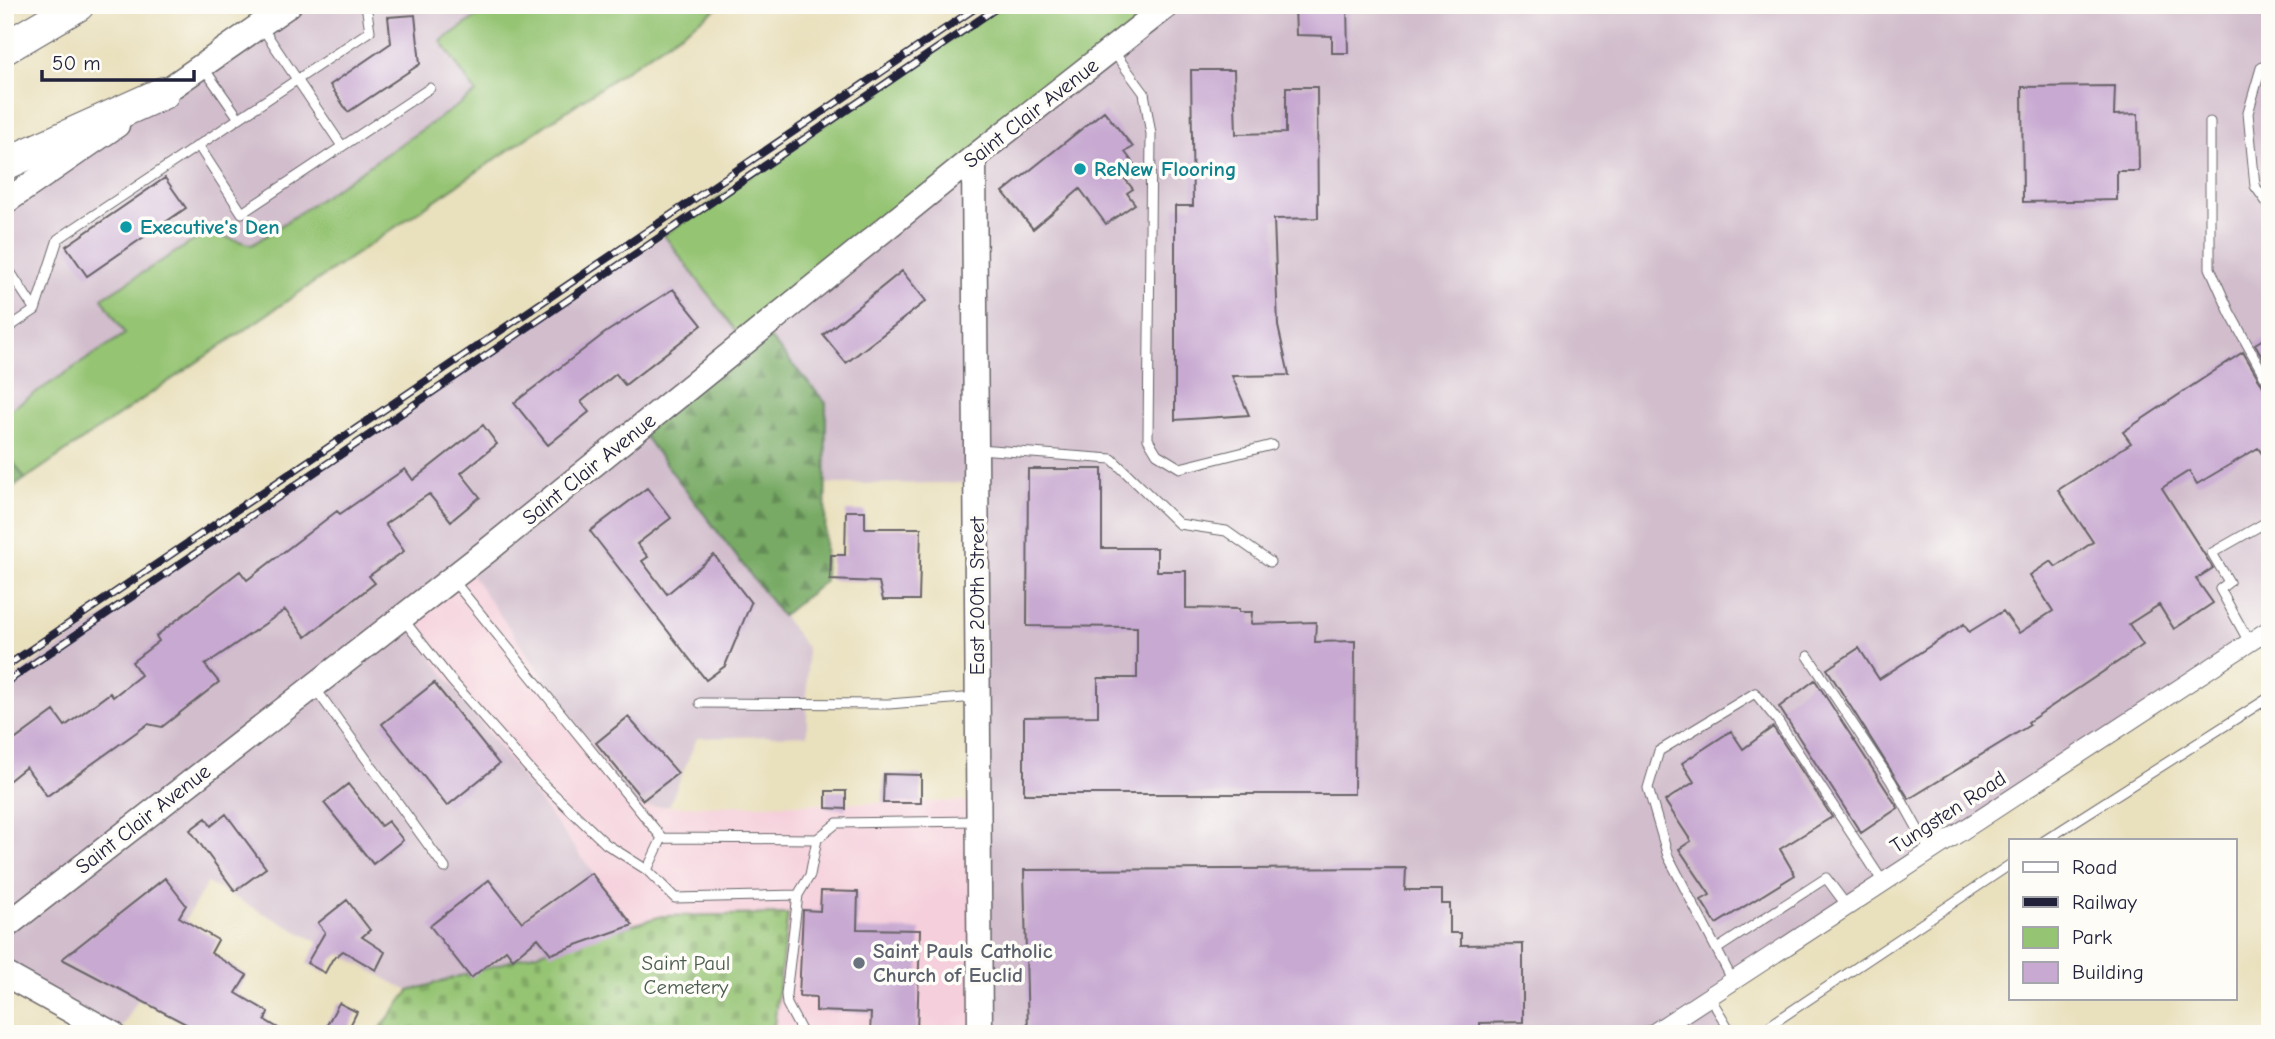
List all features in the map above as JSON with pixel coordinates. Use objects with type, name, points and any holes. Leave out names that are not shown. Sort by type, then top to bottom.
[{"type":"highway","points":[[5,48],[78,5]]},
{"type":"highway","points":[[5,164],[163,93]]},
{"type":"street","points":[[5,202],[289,5]]},
{"type":"street","name":"Saint Clair Avenue","points":[[5,927],[452,579],[974,157],[1168,5]]},
{"type":"street","name":"East 200th Street","points":[[974,157],[980,1034]]},
{"type":"street","name":"Tungsten Road","points":[[1652,1034],[2270,629]]},
{"type":"street","points":[[5,974],[113,1034]]},
{"type":"lane","points":[[5,330],[36,310],[58,239],[370,31],[366,5]]},
{"type":"lane","points":[[260,25],[342,146]]},
{"type":"lane","points":[[1112,49],[1144,93],[1151,134],[1148,439],[1157,454],[1180,468],[1272,445]]},
{"type":"lane","points":[[2270,62],[2261,68],[2248,113],[2255,186],[2270,207]]},
{"type":"lane","points":[[202,66],[238,117]]},
{"type":"lane","points":[[198,145],[242,213],[430,88]]},
{"type":"lane","points":[[2210,122],[2210,268],[2230,313],[2270,386]]},
{"type":"lane","points":[[5,264],[36,310]]},
{"type":"lane","points":[[976,449],[1112,459],[1180,524],[1226,531],[1270,562]]},
{"type":"lane","points":[[2249,642],[2220,589],[2230,582],[2212,553],[2270,520]]},
{"type":"lane","points":[[452,579],[662,838]]},
{"type":"lane","points":[[401,618],[540,781],[606,844],[647,870],[676,898],[798,895]]},
{"type":"lane","points":[[1808,656],[1891,781],[1930,851]]},
{"type":"lane","points":[[314,686],[445,868]]},
{"type":"lane","points":[[1733,981],[1668,856],[1648,788],[1659,751],[1755,693],[1777,720],[1884,882]]},
{"type":"lane","points":[[700,704],[889,704],[978,697]]},
{"type":"lane","points":[[2047,839],[2270,697]]},
{"type":"lane","points":[[803,1034],[787,1004],[786,995],[798,895],[810,875],[817,839],[836,823],[978,821]]},
{"type":"lane","points":[[662,838],[817,839]]},
{"type":"lane","points":[[647,870],[662,838]]},
{"type":"lane","points":[[1757,1034],[2009,865]]},
{"type":"lane","points":[[1717,949],[1826,878],[1847,906]]},
{"type":"lane","points":[[1710,996],[1732,1034]]},
{"type":"shaded area","points":[[289,5],[494,5],[441,41],[477,92],[251,245],[208,232],[102,298],[126,334],[5,413],[5,202]]},
{"type":"shaded area","points":[[1168,5],[2270,5],[2270,629],[1710,997],[1726,1034],[980,1034],[976,483],[827,484],[826,403],[762,329]]},
{"type":"shaded area","points":[[664,235],[745,343],[639,429],[807,648],[807,735],[697,738],[669,806],[635,807],[467,568],[402,618],[632,924],[409,991],[207,883],[118,1034],[5,974],[5,683]]},
{"type":"shaded area","points":[[467,567],[636,807],[978,801],[980,1034],[773,1034],[788,914],[662,916],[632,924],[401,618]]},
{"type":"green space","points":[[494,5],[722,5],[25,479],[5,450],[5,413],[125,334],[102,298],[208,232],[252,245],[476,93],[441,41]]},
{"type":"green space","points":[[1001,5],[1168,5],[745,343],[664,235]]},
{"type":"green space","points":[[762,329],[826,403],[825,581],[782,616],[639,429]]},
{"type":"green space","points":[[5,450],[25,479],[5,493]]},
{"type":"green space","name":"Saint Paul Cemetery","points":[[788,914],[773,1034],[376,1034],[409,991],[662,916]]},
{"type":"building","points":[[1295,5],[1347,5],[1348,53],[1332,53],[1332,36],[1296,35]]},
{"type":"building","points":[[415,15],[420,64],[348,112],[330,85],[391,43],[388,17]]},
{"type":"building","points":[[1191,70],[1234,70],[1236,134],[1286,133],[1286,87],[1317,87],[1318,218],[1274,219],[1278,326],[1289,375],[1232,376],[1249,415],[1175,420],[1175,206],[1193,206]]},
{"type":"building","points":[[2115,86],[2114,115],[2138,114],[2139,171],[2117,171],[2117,200],[2023,202],[2022,87]]},
{"type":"building","name":"ReNew Flooring","points":[[1104,111],[1133,147],[1125,152],[1134,164],[1121,174],[1133,189],[1127,193],[1135,204],[1106,224],[1080,189],[1033,229],[1003,192]]},
{"type":"building","name":"Executive's Den","points":[[165,178],[186,208],[87,276],[66,246]]},
{"type":"building","points":[[902,271],[926,301],[846,363],[823,335]]},
{"type":"building","points":[[673,289],[702,325],[625,385],[616,374],[581,402],[589,412],[548,445],[514,403],[605,333]]},
{"type":"building","points":[[2270,335],[2270,363],[2267,365],[2255,344]]},
{"type":"building","points":[[2243,352],[2270,398],[2270,465],[2258,448],[2197,484],[2189,471],[2162,488],[2213,568],[2196,579],[2213,603],[2174,629],[2159,605],[2129,624],[2143,645],[2028,722],[2030,725],[1909,799],[1827,669],[1859,648],[1879,679],[1964,624],[1969,632],[2003,611],[2019,633],[2053,611],[2030,575],[2051,561],[2056,567],[2093,542],[2058,490],[2131,443],[2123,432]]},
{"type":"building","points":[[483,425],[497,444],[461,473],[480,497],[451,521],[429,494],[385,524],[404,551],[369,576],[375,583],[306,637],[285,610],[205,665],[219,682],[162,727],[148,724],[47,796],[26,767],[5,784],[5,747],[54,711],[65,726],[110,693],[113,697],[141,675],[132,662],[159,641],[156,636],[240,571],[247,580],[337,511],[340,514],[405,469],[413,480]]},
{"type":"building","points":[[1028,469],[1102,469],[1102,548],[1157,548],[1157,571],[1186,571],[1186,608],[1239,609],[1239,612],[1252,612],[1251,624],[1316,622],[1315,642],[1355,641],[1354,794],[1024,794],[1024,717],[1098,716],[1098,678],[1137,678],[1137,627],[1027,626]]},
{"type":"building","points":[[647,488],[671,518],[637,544],[648,557],[642,561],[667,594],[714,555],[751,603],[725,666],[706,680],[590,531]]},
{"type":"building","points":[[846,511],[865,511],[865,528],[921,528],[919,600],[883,600],[879,582],[830,580],[831,555],[845,555]]},
{"type":"building","points":[[1815,680],[1898,808],[1861,833],[1779,707]]},
{"type":"building","points":[[434,683],[499,764],[447,806],[382,724]]},
{"type":"building","points":[[628,717],[678,773],[643,800],[596,743]]},
{"type":"building","points":[[1773,727],[1832,817],[1780,849],[1795,875],[1716,924],[1701,900],[1710,895],[1679,849],[1691,841],[1665,801],[1694,782],[1682,763],[1731,731],[1743,749]]},
{"type":"building","points":[[884,774],[921,775],[921,803],[883,803]]},
{"type":"building","points":[[348,784],[381,826],[388,821],[403,840],[373,864],[324,803]]},
{"type":"building","points":[[826,791],[846,791],[846,809],[826,808]]},
{"type":"building","points":[[226,814],[266,868],[235,891],[190,830],[206,818],[211,826]]},
{"type":"building","points":[[1406,868],[1405,890],[1442,890],[1442,904],[1450,904],[1450,933],[1461,933],[1461,945],[1523,944],[1523,1022],[1480,1023],[1480,1034],[1028,1034],[1024,870]]},
{"type":"building","points":[[591,873],[633,925],[551,954],[538,938],[513,959],[506,950],[471,978],[430,926],[489,880],[522,922]]},
{"type":"building","points":[[165,878],[186,905],[179,917],[218,940],[211,953],[247,975],[236,993],[268,1012],[265,1020],[288,1034],[205,1034],[62,959]]},
{"type":"building","name":"Saint Pauls Catholic Church of Euclid","points":[[821,891],[858,892],[857,929],[920,930],[917,1034],[870,1034],[871,1013],[816,1011],[816,997],[799,996],[803,910],[820,911]]},
{"type":"building","points":[[347,900],[370,930],[362,937],[385,952],[376,970],[343,951],[332,960],[325,973],[307,963],[325,932],[318,923]]},
{"type":"building","points":[[339,1003],[357,1012],[346,1034],[322,1034]]},
{"type":"railway","points":[[5,667],[980,5]]},
{"type":"railway","points":[[5,683],[1001,5]]},
{"type":"place","name":"ReNew Flooring","points":[[1080,169]]},
{"type":"place","name":"Executive's Den","points":[[126,227]]},
{"type":"place","name":"Saint Pauls Catholic Church of Euclid","points":[[859,963]]}]
